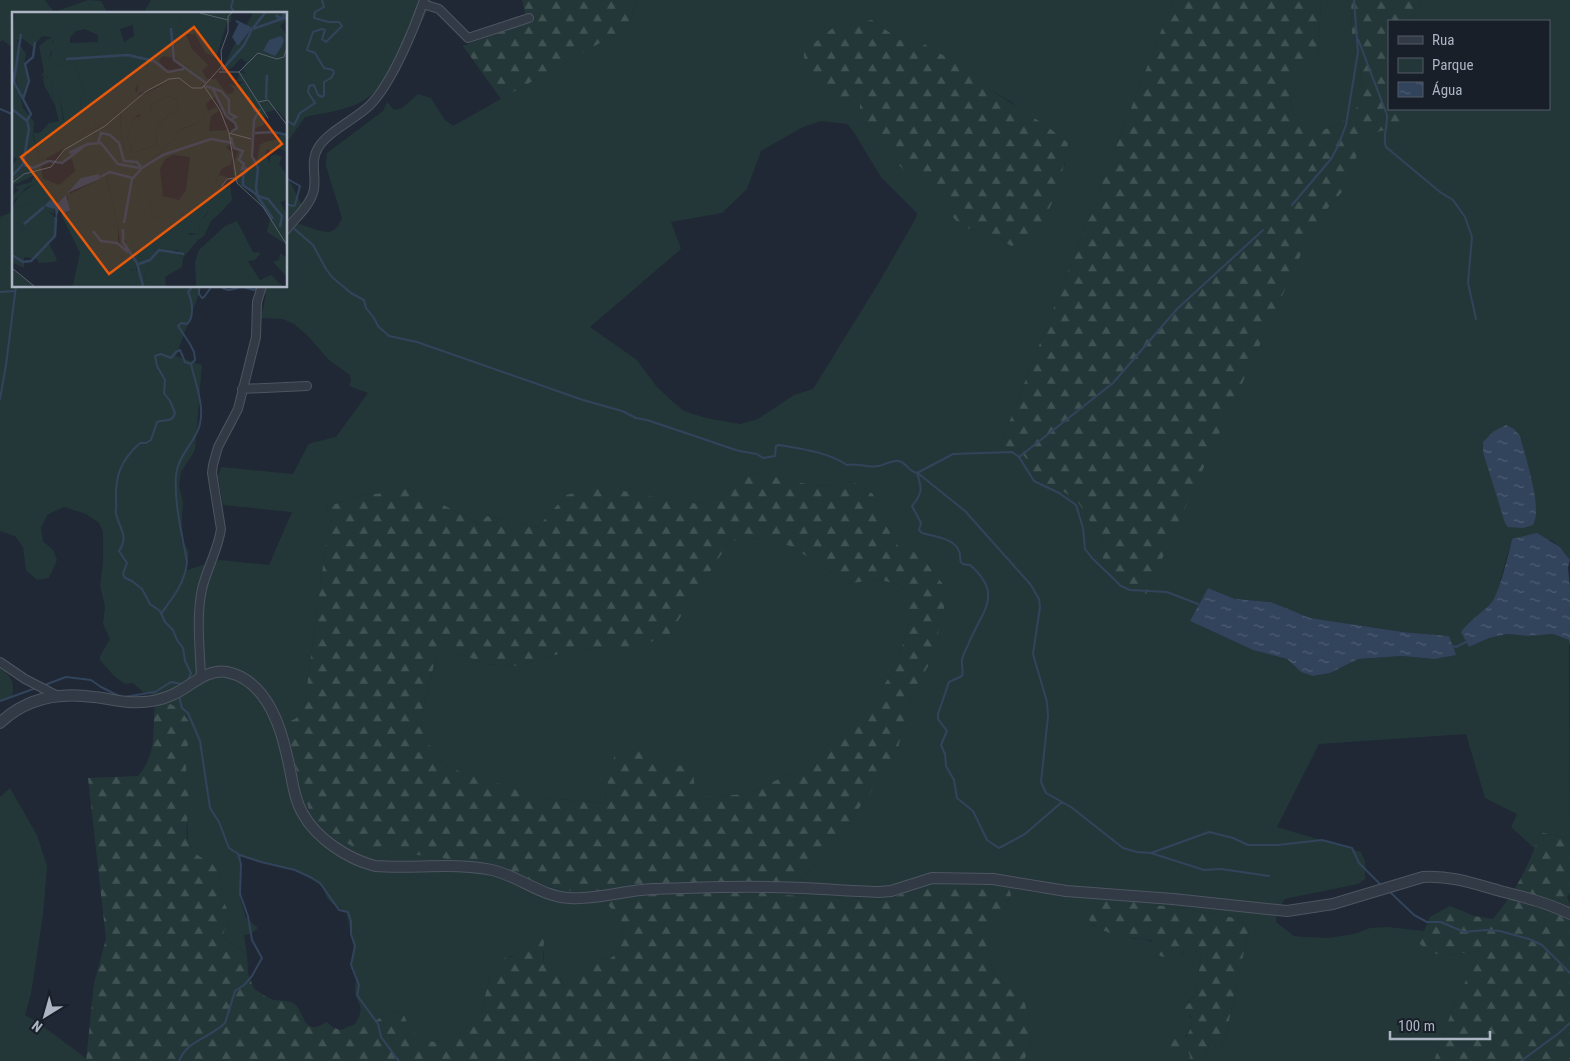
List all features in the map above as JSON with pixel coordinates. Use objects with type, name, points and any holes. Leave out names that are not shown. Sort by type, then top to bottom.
[{"type":"street","points":[[288,228],[308,203],[313,193],[313,166],[316,150],[325,140],[371,104],[379,94],[400,59],[423,2],[438,9],[468,38],[529,18]]},
{"type":"street","points":[[201,678],[200,598],[221,529],[212,473],[213,465],[218,447],[238,409],[258,326],[256,309],[259,288]]},
{"type":"street","points":[[242,389],[307,386]]},
{"type":"street","points":[[0,662],[33,684],[56,695]]},
{"type":"street","points":[[0,723],[10,713],[40,698],[56,695],[92,696],[127,702],[147,702],[172,695],[201,678],[224,672],[238,676],[254,686],[275,716],[287,754],[294,790],[302,813],[320,836],[349,856],[375,866],[493,870],[538,889],[569,898],[649,890],[748,887],[880,892],[898,889],[932,878],[948,878],[993,879],[1066,892],[1174,899],[1287,911],[1333,904],[1423,877],[1438,876],[1542,902],[1570,914]]},
{"type":"green space","points":[[0,0],[45,0],[54,12],[12,12],[12,47],[3,40],[0,42]]},
{"type":"green space","points":[[88,0],[101,1],[106,12],[54,12]]},
{"type":"green space","points":[[151,0],[431,0],[430,6],[409,46],[380,87],[369,97],[357,104],[305,117],[288,141],[288,12],[144,12]]},
{"type":"green space","points":[[522,0],[636,0],[632,16],[623,30],[501,99],[463,46],[527,22]]},
{"type":"green space","points":[[636,0],[1173,0],[1000,446],[1020,450],[1027,460],[1034,478],[1050,490],[1063,491],[1078,502],[1091,523],[1102,533],[1104,566],[1110,574],[1308,239],[1328,208],[1349,184],[1357,155],[1366,140],[1380,131],[1390,130],[1401,125],[1419,110],[1550,110],[1550,20],[1412,20],[1422,0],[1570,0],[1570,560],[1560,547],[1551,540],[1512,539],[1497,593],[1493,601],[1484,610],[1469,647],[1489,638],[1507,634],[1528,636],[1553,634],[1569,640],[1570,839],[1540,832],[1535,849],[1511,827],[1517,814],[1485,798],[1466,734],[1319,744],[1277,827],[1361,852],[1365,861],[1365,879],[1358,884],[1285,899],[1277,911],[1276,922],[1294,936],[1328,938],[1354,934],[1370,928],[1387,927],[1424,931],[1419,943],[1447,955],[1480,951],[1454,1005],[1434,1061],[1204,1061],[1209,1044],[1214,1042],[1218,1055],[1225,1039],[1249,929],[1241,919],[1173,907],[1150,905],[1140,901],[1092,925],[1111,933],[1134,939],[1143,938],[1181,955],[1188,946],[1195,949],[1201,956],[1196,994],[1188,1003],[1189,1016],[1194,1022],[1185,1037],[1175,1039],[1190,1056],[1189,1061],[1024,1061],[1032,1041],[1021,997],[995,977],[989,954],[992,931],[1011,895],[1005,885],[973,885],[905,893],[887,900],[783,895],[830,852],[894,759],[912,695],[932,659],[914,547],[899,547],[893,539],[873,494],[852,481],[833,486],[811,485],[754,472],[730,490],[699,504],[661,498],[566,495],[538,527],[487,516],[479,524],[427,496],[400,487],[384,493],[364,495],[326,507],[332,519],[327,535],[304,709],[295,719],[287,722],[289,741],[309,810],[436,857],[506,870],[551,888],[588,893],[604,900],[623,923],[621,944],[617,953],[608,960],[594,958],[576,972],[565,988],[560,978],[545,964],[544,951],[519,951],[516,956],[507,956],[490,976],[481,1012],[471,1025],[456,1036],[436,1042],[420,1041],[408,1024],[402,1011],[389,1013],[369,1024],[355,1024],[361,1009],[355,989],[357,976],[351,968],[354,948],[346,912],[327,898],[322,886],[298,871],[241,857],[240,898],[246,918],[258,928],[251,934],[244,935],[247,955],[241,949],[225,940],[223,934],[228,920],[228,911],[222,898],[220,869],[206,860],[200,859],[188,841],[187,814],[189,805],[185,758],[187,743],[191,733],[187,717],[168,703],[146,704],[155,699],[149,692],[144,693],[133,683],[125,684],[114,676],[100,660],[100,656],[110,639],[103,624],[105,607],[100,586],[103,563],[103,532],[99,523],[86,514],[64,507],[47,515],[41,528],[43,541],[53,550],[57,560],[49,578],[37,580],[26,570],[23,547],[15,536],[0,531],[0,217],[12,212],[12,288],[201,288],[176,356],[202,365],[195,450],[181,472],[179,486],[183,502],[181,540],[189,551],[187,570],[220,560],[269,565],[292,512],[223,505],[218,476],[221,467],[293,474],[308,445],[336,437],[368,393],[349,386],[350,375],[329,360],[307,335],[294,324],[283,319],[261,318],[266,294],[244,288],[288,288],[288,178],[304,209],[298,224],[323,232],[334,230],[342,218],[326,166],[327,153],[383,111],[387,102],[394,110],[402,108],[418,94],[431,98],[445,120],[453,126],[623,30],[632,16]],"holes":[[[872,20],[900,40],[918,40],[965,66],[991,90],[1013,103],[1065,163],[1047,212],[1011,246],[998,238],[961,226],[950,214],[939,192],[906,172],[892,158],[860,117],[860,102],[821,91],[813,82],[804,58]],[[821,121],[847,124],[881,177],[917,213],[916,218],[878,284],[813,389],[794,395],[758,419],[740,424],[706,418],[684,411],[657,387],[637,360],[590,327],[681,249],[671,222],[722,213],[747,189],[761,151],[803,127]],[[1208,588],[1235,599],[1271,602],[1310,618],[1403,632],[1449,636],[1434,659],[1402,656],[1358,659],[1330,673],[1313,676],[1301,672],[1287,659],[1253,650],[1190,621]]]},
{"type":"green space","points":[[1173,0],[1321,0],[1318,58],[1300,73],[1291,89],[1290,108],[1301,124],[1319,131],[1338,125],[1354,112],[1363,96],[1360,66],[1352,40],[1351,0],[1422,0],[1412,20],[1388,20],[1388,110],[1419,110],[1402,125],[1390,130],[1380,131],[1366,140],[1357,155],[1349,184],[1328,208],[1308,239],[1146,594],[1129,586],[1106,570],[1103,561],[1102,533],[1091,523],[1078,502],[1063,491],[1050,490],[1034,478],[1027,460],[1020,450],[1000,446]]},
{"type":"green space","points":[[1321,0],[1351,0],[1352,40],[1360,66],[1363,96],[1354,112],[1338,125],[1319,131],[1301,124],[1290,108],[1291,89],[1300,73],[1318,58]]},
{"type":"green space","points":[[872,20],[900,40],[918,40],[965,66],[991,90],[1048,127],[1068,143],[1064,167],[1056,192],[1046,216],[1031,238],[1011,246],[998,238],[961,226],[950,214],[939,192],[906,172],[892,158],[860,117],[860,102],[839,98],[824,93],[817,88],[806,67],[804,51],[838,24]]},
{"type":"green space","points":[[754,472],[811,485],[833,486],[852,481],[873,494],[893,539],[899,547],[914,547],[948,591],[932,659],[912,695],[895,759],[830,852],[783,895],[887,900],[924,885],[937,883],[1005,885],[1009,888],[1011,895],[992,931],[989,954],[995,977],[1021,997],[1025,1003],[1032,1041],[1024,1061],[86,1061],[94,983],[106,939],[88,778],[138,776],[149,759],[154,733],[155,704],[167,703],[174,706],[185,716],[190,725],[191,734],[186,757],[189,804],[187,837],[194,852],[220,869],[222,898],[228,911],[228,920],[223,934],[225,940],[241,949],[247,956],[248,973],[254,989],[272,999],[293,1003],[299,1009],[305,1022],[311,1027],[317,1027],[327,1022],[334,1028],[341,1030],[355,1024],[369,1024],[389,1013],[402,1011],[408,1024],[420,1040],[436,1042],[456,1036],[471,1025],[481,1012],[490,976],[507,955],[510,957],[516,956],[530,935],[538,935],[544,938],[543,959],[545,964],[557,973],[565,988],[576,971],[586,966],[589,959],[608,960],[617,953],[623,934],[623,923],[604,900],[588,893],[551,888],[506,870],[436,857],[356,848],[324,831],[309,810],[285,724],[295,719],[304,709],[327,535],[332,519],[326,507],[364,495],[384,493],[400,487],[427,496],[479,524],[487,516],[538,527],[566,495],[602,487],[699,504],[730,490]],"holes":[[[757,538],[790,546],[847,584],[878,579],[902,586],[909,598],[909,623],[897,665],[865,714],[801,768],[748,794],[696,797],[692,766],[655,764],[646,749],[615,753],[606,790],[605,803],[544,798],[447,767],[426,741],[420,720],[438,649],[452,651],[486,664],[518,666],[565,652],[602,647],[636,647],[668,636],[730,541]]]},
{"type":"green space","points":[[757,538],[790,546],[847,584],[877,579],[902,586],[909,598],[909,623],[897,665],[865,714],[801,768],[748,794],[696,797],[606,790],[605,803],[544,798],[447,767],[426,741],[420,720],[438,649],[452,651],[486,664],[518,666],[565,652],[602,647],[636,647],[667,636],[730,541]]},
{"type":"green space","points":[[0,666],[12,680],[13,693],[11,698],[0,701]]},
{"type":"green space","points":[[10,788],[37,835],[47,866],[43,915],[31,994],[25,1015],[87,1059],[86,1061],[0,1061],[0,797]]},
{"type":"green space","points":[[1540,832],[1570,839],[1570,893],[1567,897],[1570,905],[1570,1061],[1434,1061],[1454,1005],[1480,951],[1447,955],[1430,953],[1419,943],[1430,917],[1450,906],[1474,916],[1493,919],[1521,878]]},
{"type":"green space","points":[[1112,898],[1140,901],[1150,905],[1173,907],[1241,919],[1249,929],[1225,1039],[1218,1055],[1214,1042],[1209,1044],[1204,1061],[1189,1061],[1190,1056],[1188,1052],[1174,1054],[1168,1049],[1168,1046],[1175,1038],[1186,1037],[1194,1022],[1185,1008],[1196,994],[1201,956],[1195,949],[1188,947],[1176,959],[1160,956],[1151,940],[1119,936],[1096,927],[1088,916],[1088,910],[1098,899]]},
{"type":"water","points":[[1506,425],[1514,429],[1520,436],[1535,495],[1536,517],[1533,525],[1523,528],[1508,527],[1505,523],[1483,452],[1483,442],[1494,431]]},
{"type":"water","points":[[1537,533],[1560,547],[1570,560],[1568,567],[1570,646],[1569,640],[1553,634],[1528,636],[1507,634],[1489,638],[1469,647],[1461,632],[1495,597],[1504,572],[1512,539]]},
{"type":"water","points":[[1208,588],[1235,599],[1271,602],[1310,618],[1403,632],[1449,636],[1456,655],[1434,659],[1402,656],[1358,659],[1330,673],[1313,676],[1301,672],[1287,659],[1253,650],[1190,621]]},
{"type":"waterway","points":[[233,0],[231,7],[234,12]]},
{"type":"waterway","points":[[288,121],[294,125],[300,113],[315,103],[308,92],[309,86],[314,85],[318,95],[322,97],[324,95],[324,82],[331,78],[334,73],[333,70],[324,68],[315,53],[307,50],[313,32],[325,30],[322,39],[326,42],[342,26],[339,22],[329,22],[314,18],[315,12],[324,7],[322,0]]},
{"type":"waterway","points":[[1292,205],[1331,159],[1346,125],[1358,52],[1354,0]]},
{"type":"waterway","points":[[1358,39],[1387,115],[1386,147],[1440,192],[1453,200],[1465,217],[1472,237],[1468,283],[1476,319]]},
{"type":"waterway","points":[[0,109],[12,114]]},
{"type":"waterway","points":[[288,179],[300,186],[295,205],[288,205]]},
{"type":"waterway","points":[[292,227],[313,245],[332,277],[351,293],[364,300],[366,308],[378,326],[389,336],[417,342],[583,400],[622,411],[636,418],[739,451],[757,454],[763,458],[775,456],[776,446],[779,445],[823,454],[847,465],[875,466],[898,461],[917,473],[953,454],[1012,452],[1019,457],[1034,481],[1059,493],[1076,505],[1083,528],[1085,549],[1121,586],[1130,590],[1167,592],[1198,604]]},
{"type":"waterway","points":[[1019,457],[1113,383],[1177,309],[1263,230]]},
{"type":"waterway","points":[[0,399],[16,288]]},
{"type":"waterway","points":[[191,288],[188,292],[192,304],[190,321],[187,324],[181,323],[178,326],[194,352],[195,360],[191,364]]},
{"type":"waterway","points":[[199,288],[199,294],[202,298],[211,288]]},
{"type":"waterway","points":[[223,288],[228,290],[237,288]]},
{"type":"waterway","points":[[246,288],[254,290],[256,288]]},
{"type":"waterway","points":[[0,292],[15,291]]},
{"type":"waterway","points":[[188,680],[191,673],[185,661],[183,648],[173,630],[165,622],[160,611],[150,604],[142,589],[125,578],[123,574],[127,563],[119,551],[124,537],[116,511],[116,493],[120,470],[128,456],[140,443],[146,443],[151,440],[157,422],[170,419],[175,413],[164,393],[165,380],[157,366],[155,356],[161,354],[171,358],[180,350],[185,362],[191,364]]},
{"type":"waterway","points":[[161,614],[181,583],[187,562],[176,497],[176,475],[179,463],[196,434],[201,417],[200,399],[191,364]]},
{"type":"waterway","points":[[917,473],[921,490],[912,506],[921,523],[919,530],[922,533],[937,536],[955,545],[960,552],[961,562],[970,565],[980,576],[986,586],[988,595],[984,613],[963,656],[962,676],[949,682],[938,714],[938,719],[947,731],[941,745],[945,754],[946,766],[954,780],[957,798],[973,811],[987,840],[999,848],[1025,834],[1062,802]]},
{"type":"waterway","points":[[919,474],[965,511],[1031,585],[1039,599],[1040,607],[1033,654],[1047,702],[1048,716],[1041,782],[1046,793],[1071,807],[1123,848],[1151,853],[1204,870],[1221,869],[1269,876]]},
{"type":"waterway","points":[[1452,646],[1456,647],[1468,641]]},
{"type":"waterway","points":[[42,686],[66,677],[91,680],[119,696]]},
{"type":"waterway","points":[[124,697],[155,692],[171,682],[182,684]]},
{"type":"waterway","points":[[0,701],[36,688]]},
{"type":"waterway","points":[[179,696],[182,708],[188,713],[200,741],[210,808],[219,822],[229,848],[240,855],[295,870],[312,878],[320,883],[339,910],[348,912],[355,946],[351,965],[359,985],[357,995],[378,1024],[381,1037],[399,1061]]},
{"type":"waterway","points":[[1151,853],[1209,832],[1233,838],[1248,845],[1278,845],[1322,840],[1352,848],[1359,863],[1381,885]]},
{"type":"waterway","points":[[179,1061],[187,1048],[225,1023],[235,991],[252,976],[262,958],[252,940],[248,916],[240,894],[241,864],[238,854]]},
{"type":"waterway","points":[[1389,891],[1414,915],[1427,922],[1441,922],[1464,932],[1500,931],[1529,939],[1542,945],[1570,973]]},
{"type":"waterway","points":[[1521,1061],[1570,1023]]}]
